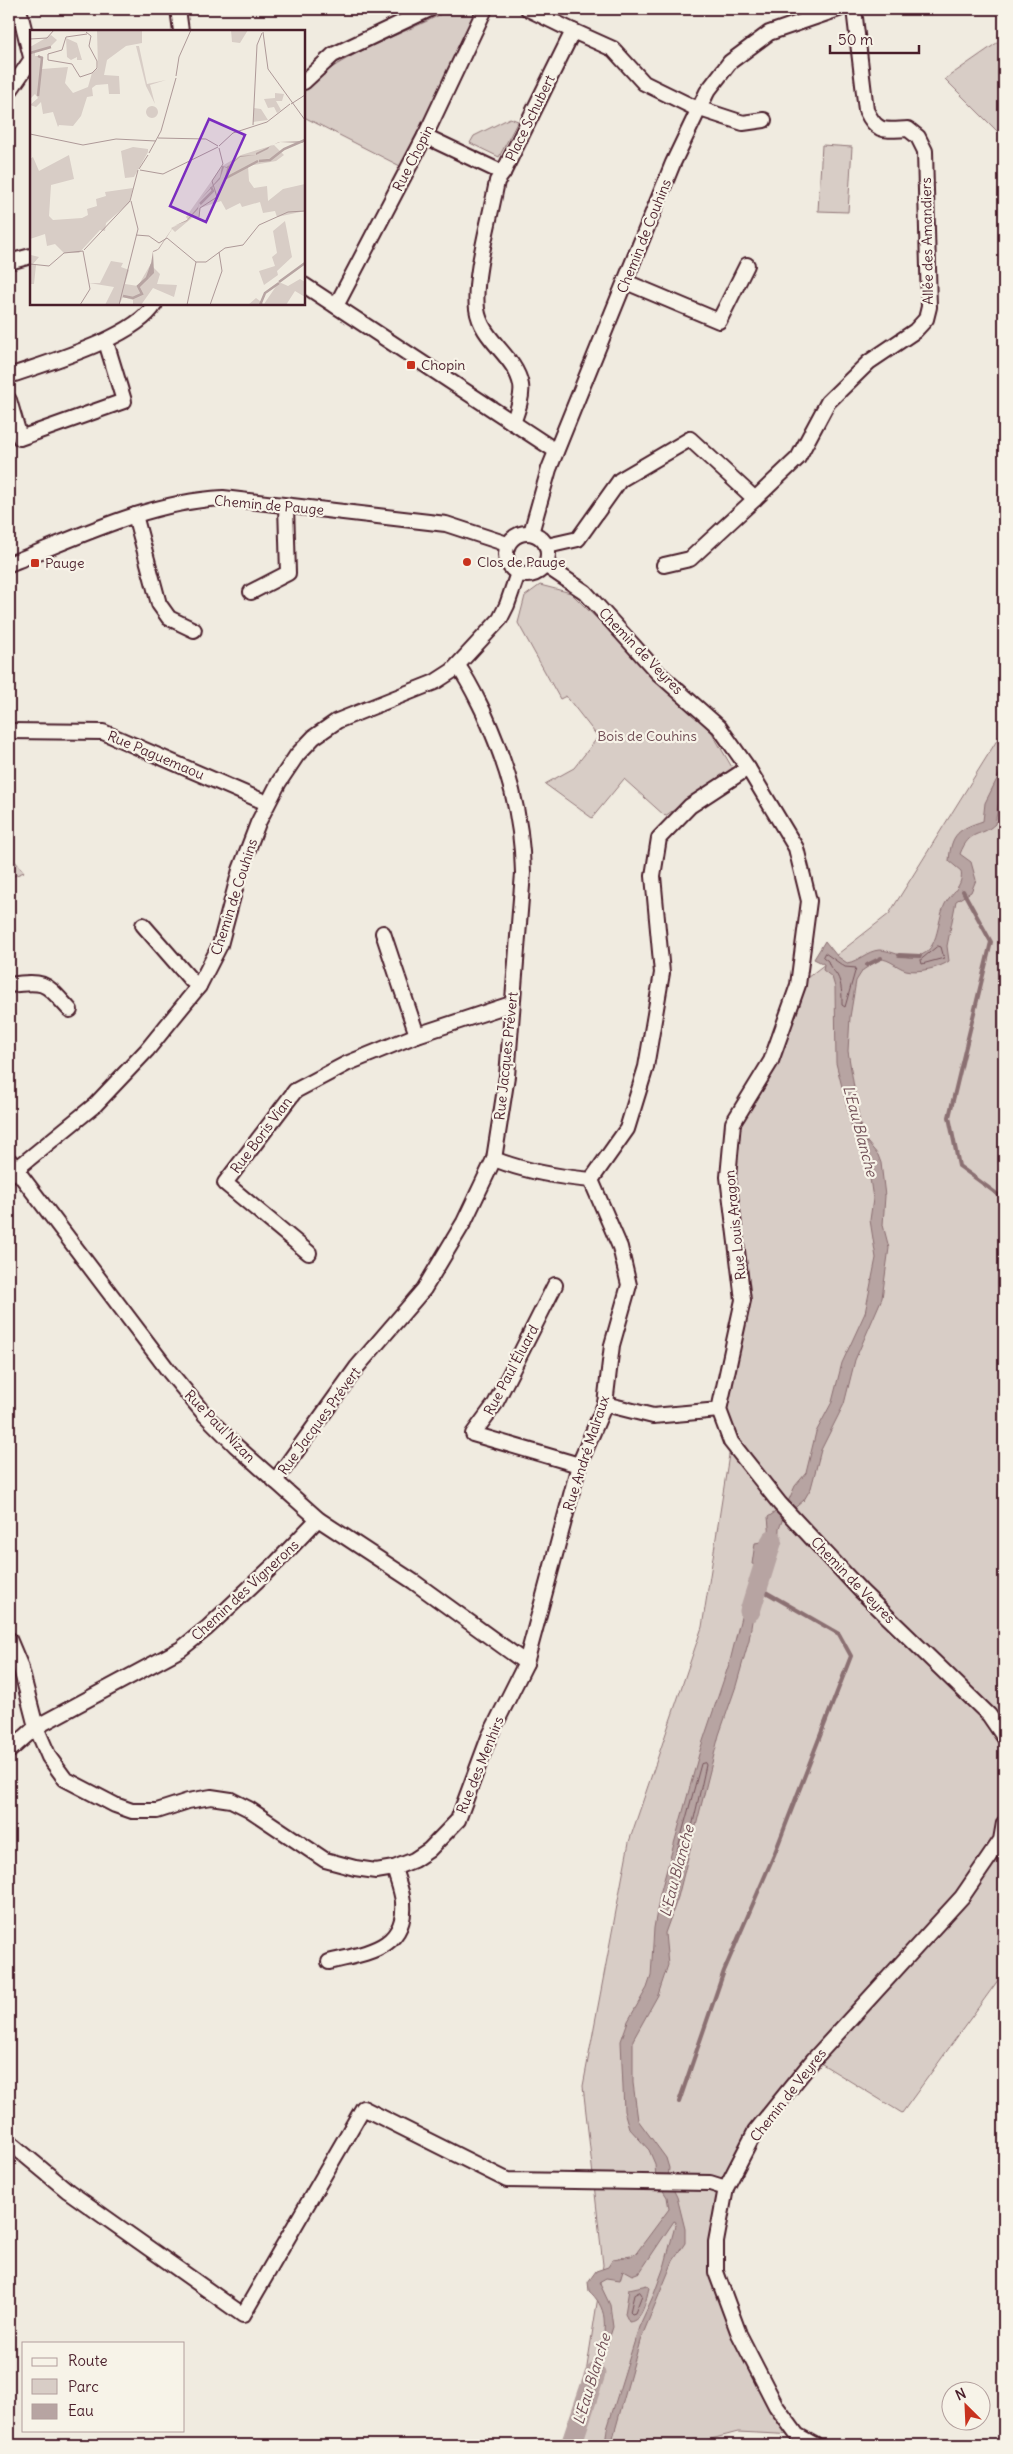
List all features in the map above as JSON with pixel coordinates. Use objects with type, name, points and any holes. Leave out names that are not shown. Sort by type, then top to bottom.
[{"type":"street","points":[[19,9],[30,54]]},
{"type":"street","points":[[178,9],[181,30]]},
{"type":"street","points":[[305,81],[333,55],[430,9]]},
{"type":"street","name":"Rue Chopin","points":[[336,306],[425,136],[485,9]]},
{"type":"street","points":[[528,9],[613,48],[644,83],[691,106],[743,123],[764,120]]},
{"type":"street","name":"Chemin de Couhins","points":[[531,533],[548,469],[673,163],[718,76],[738,55],[769,33],[812,13],[840,9]]},
{"type":"street","name":"Allée des Amandiers","points":[[755,499],[798,458],[828,402],[869,362],[915,331],[926,319],[929,307],[925,151],[918,137],[908,129],[882,131],[872,124],[866,110],[854,9]]},
{"type":"street","name":"Place Schubert","points":[[425,136],[503,173],[573,30]]},
{"type":"street","points":[[9,92],[30,60]]},
{"type":"street","points":[[503,173],[497,181],[476,291],[478,312],[485,333],[515,371],[521,386],[514,423]]},
{"type":"street","points":[[9,262],[30,256]]},
{"type":"street","points":[[626,282],[719,321],[747,265]]},
{"type":"street","points":[[305,286],[556,451]]},
{"type":"street","points":[[9,376],[106,342],[150,312],[154,305]]},
{"type":"street","points":[[9,400],[20,438],[124,401],[106,342]]},
{"type":"street","points":[[547,546],[578,539],[620,480],[690,439],[755,499],[690,559],[664,565]]},
{"type":"street","name":"Chemin de Pauge","points":[[9,564],[134,515],[175,504],[209,499],[239,499],[446,524],[507,544]]},
{"type":"street","points":[[251,592],[288,574],[286,506]]},
{"type":"street","points":[[134,515],[159,604],[169,618],[194,630]]},
{"type":"street","points":[[531,533],[543,540],[547,546],[547,559],[545,565],[534,574],[518,573],[511,568],[506,560],[507,544],[517,534],[531,533]]},
{"type":"street","name":"Chemin de Veyres","points":[[545,565],[585,592],[658,673],[719,727],[748,768]]},
{"type":"street","name":"Chemin de Couhins","points":[[11,1168],[95,1105],[147,1050],[199,986],[220,945],[240,870],[268,803],[297,755],[324,729],[355,713],[435,682],[458,666],[500,619],[518,573]]},
{"type":"street","name":"Rue Jacques Prévert","points":[[275,1481],[357,1368],[424,1289],[464,1222],[494,1159],[507,1076],[523,873],[520,825],[514,793],[499,746],[468,680],[458,666]]},
{"type":"street","name":"Rue Paguemaou","points":[[9,731],[102,732],[268,803]]},
{"type":"street","points":[[494,1159],[512,1166],[571,1178],[591,1180],[627,1129],[646,1067],[662,973],[653,876],[659,838],[690,806],[748,768]]},
{"type":"street","name":"Rue Louis Aragon","points":[[719,1410],[743,1300],[728,1178],[732,1122],[771,1061],[798,985],[809,901],[796,848],[748,768]]},
{"type":"street","points":[[143,925],[191,980],[199,986]]},
{"type":"street","points":[[384,933],[417,1035]]},
{"type":"street","points":[[9,985],[39,982],[47,985],[70,1010]]},
{"type":"street","name":"Rue Boris Vian","points":[[309,1253],[225,1184],[295,1091],[346,1064],[417,1035],[512,1004]]},
{"type":"street","name":"Rue Paul Nizan","points":[[11,1168],[188,1395],[235,1445],[318,1519],[400,1572],[526,1663]]},
{"type":"street","name":"Rue André Malraux","points":[[526,1663],[579,1465],[605,1404],[612,1345],[629,1285],[620,1247],[591,1180]]},
{"type":"street","name":"Rue Paul Éluard","points":[[555,1286],[496,1404],[473,1434],[579,1465]]},
{"type":"street","points":[[605,1404],[653,1416],[719,1410]]},
{"type":"street","name":"Chemin de Veyres","points":[[719,1410],[731,1442],[791,1517],[861,1591],[989,1715],[1004,1737]]},
{"type":"street","name":"Chemin des Vignerons","points":[[9,1751],[36,1727],[180,1649],[207,1628],[277,1562],[318,1519]]},
{"type":"street","name":"Rue des Menhirs","points":[[9,1639],[20,1665],[36,1727],[49,1757],[65,1779],[115,1805],[132,1811],[157,1811],[188,1800],[212,1796],[231,1800],[249,1809],[325,1860],[376,1871],[394,1868],[414,1860],[429,1850],[458,1820],[489,1737],[526,1663]]},
{"type":"street","name":"Chemin de Veyres","points":[[815,2445],[797,2435],[776,2406],[739,2334],[716,2272],[716,2242],[726,2188],[755,2132],[814,2059],[962,1897],[1001,1840],[1004,1823]]},
{"type":"street","points":[[329,1962],[380,1949],[400,1930],[403,1902],[394,1868]]},
{"type":"street","points":[[9,2142],[68,2191],[243,2315],[363,2108],[507,2180],[710,2183],[726,2188]]},
{"type":"green space","points":[[451,9],[482,9],[400,166],[305,118],[305,89],[320,76],[356,54]]},
{"type":"green space","points":[[1004,38],[1004,138],[945,79]]},
{"type":"green space","points":[[510,118],[518,121],[499,157],[470,143],[474,136]]},
{"type":"green space","points":[[822,145],[852,147],[848,212],[818,211]]},
{"type":"green space","name":"Bois de Couhins","points":[[540,585],[571,593],[712,733],[733,769],[665,816],[624,779],[592,818],[545,784],[574,768],[598,737],[566,696],[560,699],[518,623],[525,596]]},
{"type":"green space","points":[[1004,729],[1004,1972],[902,2113],[814,2059],[755,2132],[726,2188],[716,2272],[797,2435],[738,2432],[688,2445],[562,2445],[583,2392],[603,2265],[583,2086],[629,1842],[702,1627],[731,1442],[719,1410],[743,1300],[728,1177],[733,1123],[771,1061],[798,985],[889,914]]},
{"type":"green space","points":[[9,854],[24,872],[9,878]]},
{"type":"water","points":[[1004,765],[1004,789],[999,801],[995,824],[968,840],[960,854],[971,862],[976,880],[971,892],[956,901],[947,946],[949,961],[934,968],[911,971],[902,969],[887,960],[880,959],[863,970],[856,981],[850,1017],[848,1051],[862,1136],[878,1155],[881,1163],[885,1196],[883,1225],[889,1248],[882,1298],[855,1360],[844,1404],[821,1450],[811,1488],[804,1500],[783,1518],[779,1529],[778,1546],[766,1567],[752,1564],[755,1543],[766,1541],[770,1538],[768,1517],[787,1504],[795,1486],[806,1473],[816,1432],[832,1402],[842,1363],[865,1313],[876,1258],[870,1220],[873,1199],[868,1165],[854,1135],[836,1063],[835,987],[832,977],[823,970],[824,964],[814,959],[825,941],[837,956],[847,963],[879,950],[913,957],[922,955],[928,950],[936,936],[945,904],[961,881],[961,871],[949,861],[954,838],[962,830],[983,821],[985,803]]},
{"type":"water","points":[[750,1581],[758,1584],[749,1640],[719,1735],[678,1897],[665,1933],[668,1965],[658,1995],[633,2040],[633,2083],[638,2120],[666,2158],[669,2168],[668,2179],[677,2197],[685,2229],[685,2243],[673,2261],[640,2341],[611,2445],[605,2445],[607,2429],[639,2327],[665,2264],[676,2222],[674,2221],[640,2272],[632,2275],[623,2270],[620,2280],[606,2278],[599,2282],[610,2305],[613,2327],[574,2445],[569,2445],[598,2364],[604,2331],[602,2311],[597,2300],[589,2291],[588,2282],[596,2271],[608,2267],[613,2259],[631,2256],[637,2252],[669,2209],[667,2197],[656,2180],[655,2164],[649,2150],[629,2128],[624,2111],[621,2041],[628,2021],[647,1988],[651,1976],[654,1928],[660,1894],[701,1747],[730,1661]]},
{"type":"water","points":[[647,2285],[649,2288],[641,2314],[634,2321],[629,2322],[625,2314],[629,2289]]},
{"type":"waterway","name":"L'Eau Blanche","points":[[963,891],[991,942],[949,1117],[959,1166],[1004,1199]]},
{"type":"waterway","name":"L'Eau Blanche","points":[[899,955],[920,956]]},
{"type":"waterway","name":"L'Eau Blanche","points":[[867,965],[881,958]]},
{"type":"waterway","name":"L'Eau Blanche","points":[[860,1126],[865,1143]]},
{"type":"waterway","name":"L'Eau Blanche","points":[[750,1611],[772,1540]]},
{"type":"waterway","name":"L'Eau Blanche","points":[[679,2102],[724,1971],[774,1855],[851,1656],[839,1634],[757,1587]]},
{"type":"waterway","name":"L'Eau Blanche","points":[[571,2445],[595,2374]]},
{"type":"place","name":"Chopin","points":[[411,365]]},
{"type":"place","name":"Clos de Pauge","points":[[467,562]]},
{"type":"place","name":"Pauge","points":[[35,563]]}]
